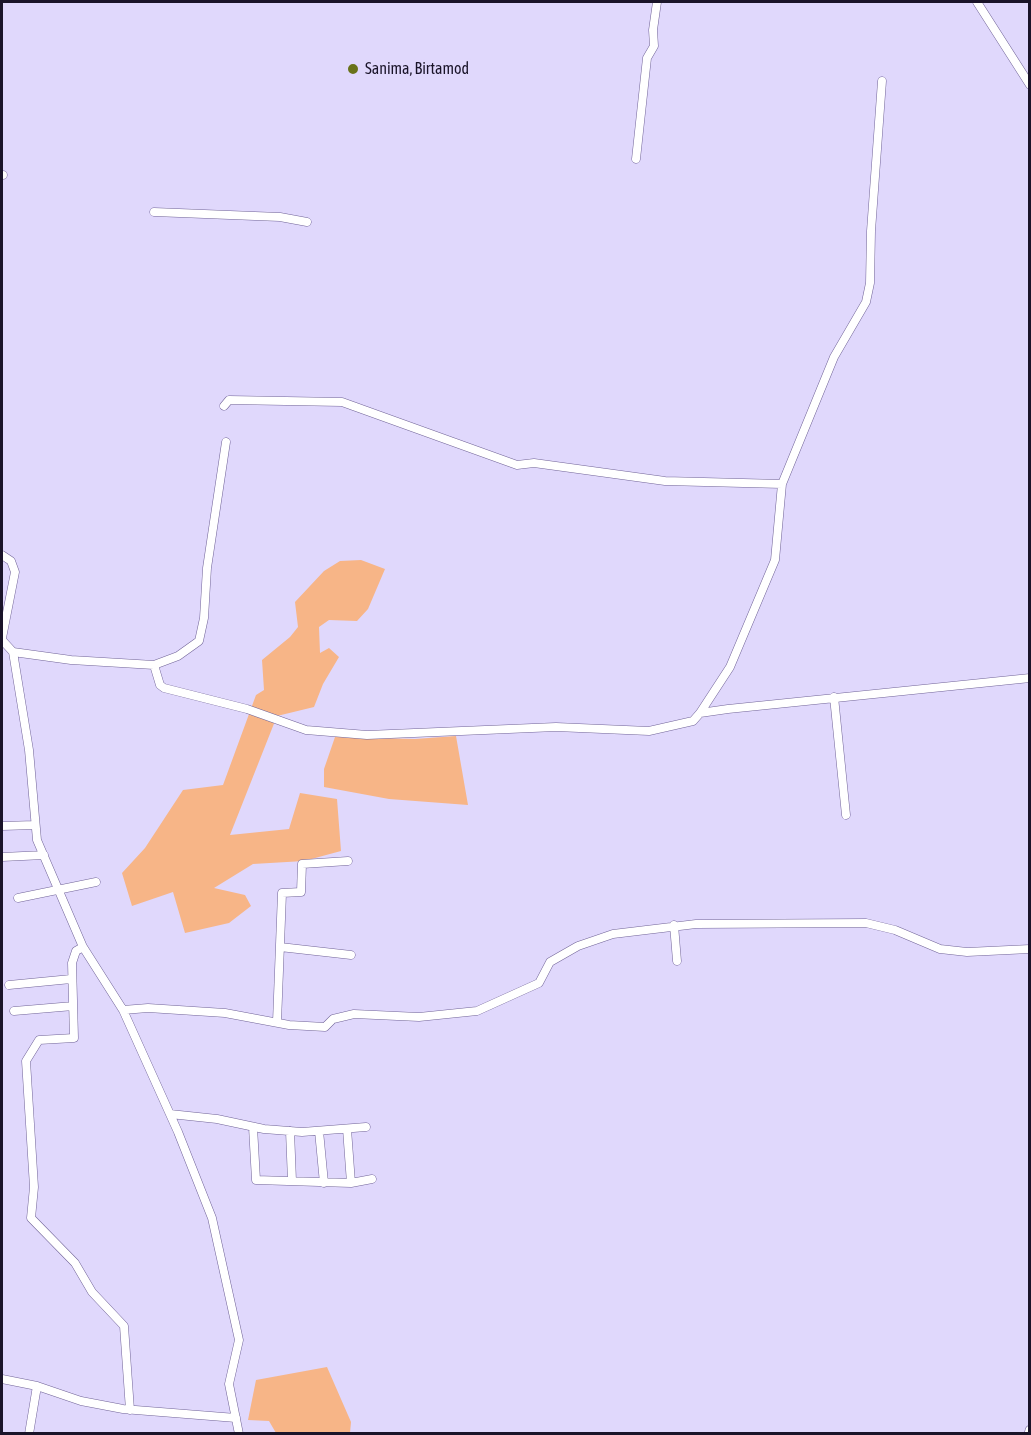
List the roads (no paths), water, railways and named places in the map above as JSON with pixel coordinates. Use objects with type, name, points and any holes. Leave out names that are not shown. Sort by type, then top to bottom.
[{"type":"street","points":[[636,159],[647,58],[654,46],[653,30],[657,2]]},
{"type":"street","points":[[977,2],[1029,86]]},
{"type":"street","points":[[154,665],[160,685],[164,688],[238,707],[306,730],[338,734],[419,735],[556,727],[650,730],[693,721],[730,667],[775,560],[782,484],[834,357],[866,302],[870,283],[871,231],[882,81]]},
{"type":"street","points":[[154,212],[280,217],[307,222]]},
{"type":"street","points":[[224,406],[229,400],[342,402],[517,465],[534,463],[665,482],[782,484]]},
{"type":"street","points":[[13,652],[71,660],[154,665],[178,656],[199,641],[204,618],[207,568],[226,442]]},
{"type":"street","points":[[2,555],[11,561],[15,572],[2,639],[13,652],[29,750],[35,825],[44,855],[83,947],[123,1010],[170,1114],[212,1218],[239,1340],[229,1384],[239,1434]]},
{"type":"street","points":[[700,713],[1029,678]]},
{"type":"street","points":[[834,697],[846,815]]},
{"type":"street","points":[[2,826],[35,825]]},
{"type":"street","points":[[2,855],[44,855]]},
{"type":"street","points":[[277,1022],[282,893],[301,892],[302,864],[348,861]]},
{"type":"street","points":[[18,898],[96,882]]},
{"type":"street","points":[[123,1010],[148,1008],[225,1013],[326,1027],[333,1019],[354,1014],[399,1017],[477,1011],[539,982],[550,962],[578,946],[613,934],[674,925],[866,923],[895,930],[940,949],[967,952],[1029,949]]},
{"type":"street","points":[[674,925],[677,961]]},
{"type":"street","points":[[83,947],[76,951],[71,979],[74,1038],[39,1040],[26,1061],[34,1187],[31,1218],[75,1263],[92,1292],[124,1326],[130,1410]]},
{"type":"street","points":[[280,947],[351,955]]},
{"type":"street","points":[[9,986],[71,979]]},
{"type":"street","points":[[14,1011],[73,1006]]},
{"type":"street","points":[[170,1114],[290,1131],[366,1127]]},
{"type":"street","points":[[253,1127],[255,1180],[351,1183],[372,1179]]},
{"type":"street","points":[[347,1129],[351,1183]]},
{"type":"street","points":[[290,1131],[292,1181]]},
{"type":"street","points":[[319,1131],[324,1183]]},
{"type":"street","points":[[2,1379],[37,1386],[81,1401],[130,1410],[236,1418]]},
{"type":"street","points":[[29,1434],[37,1386]]},
{"type":"place","name":"Sanima, Birtamod","points":[[353,69]]}]
